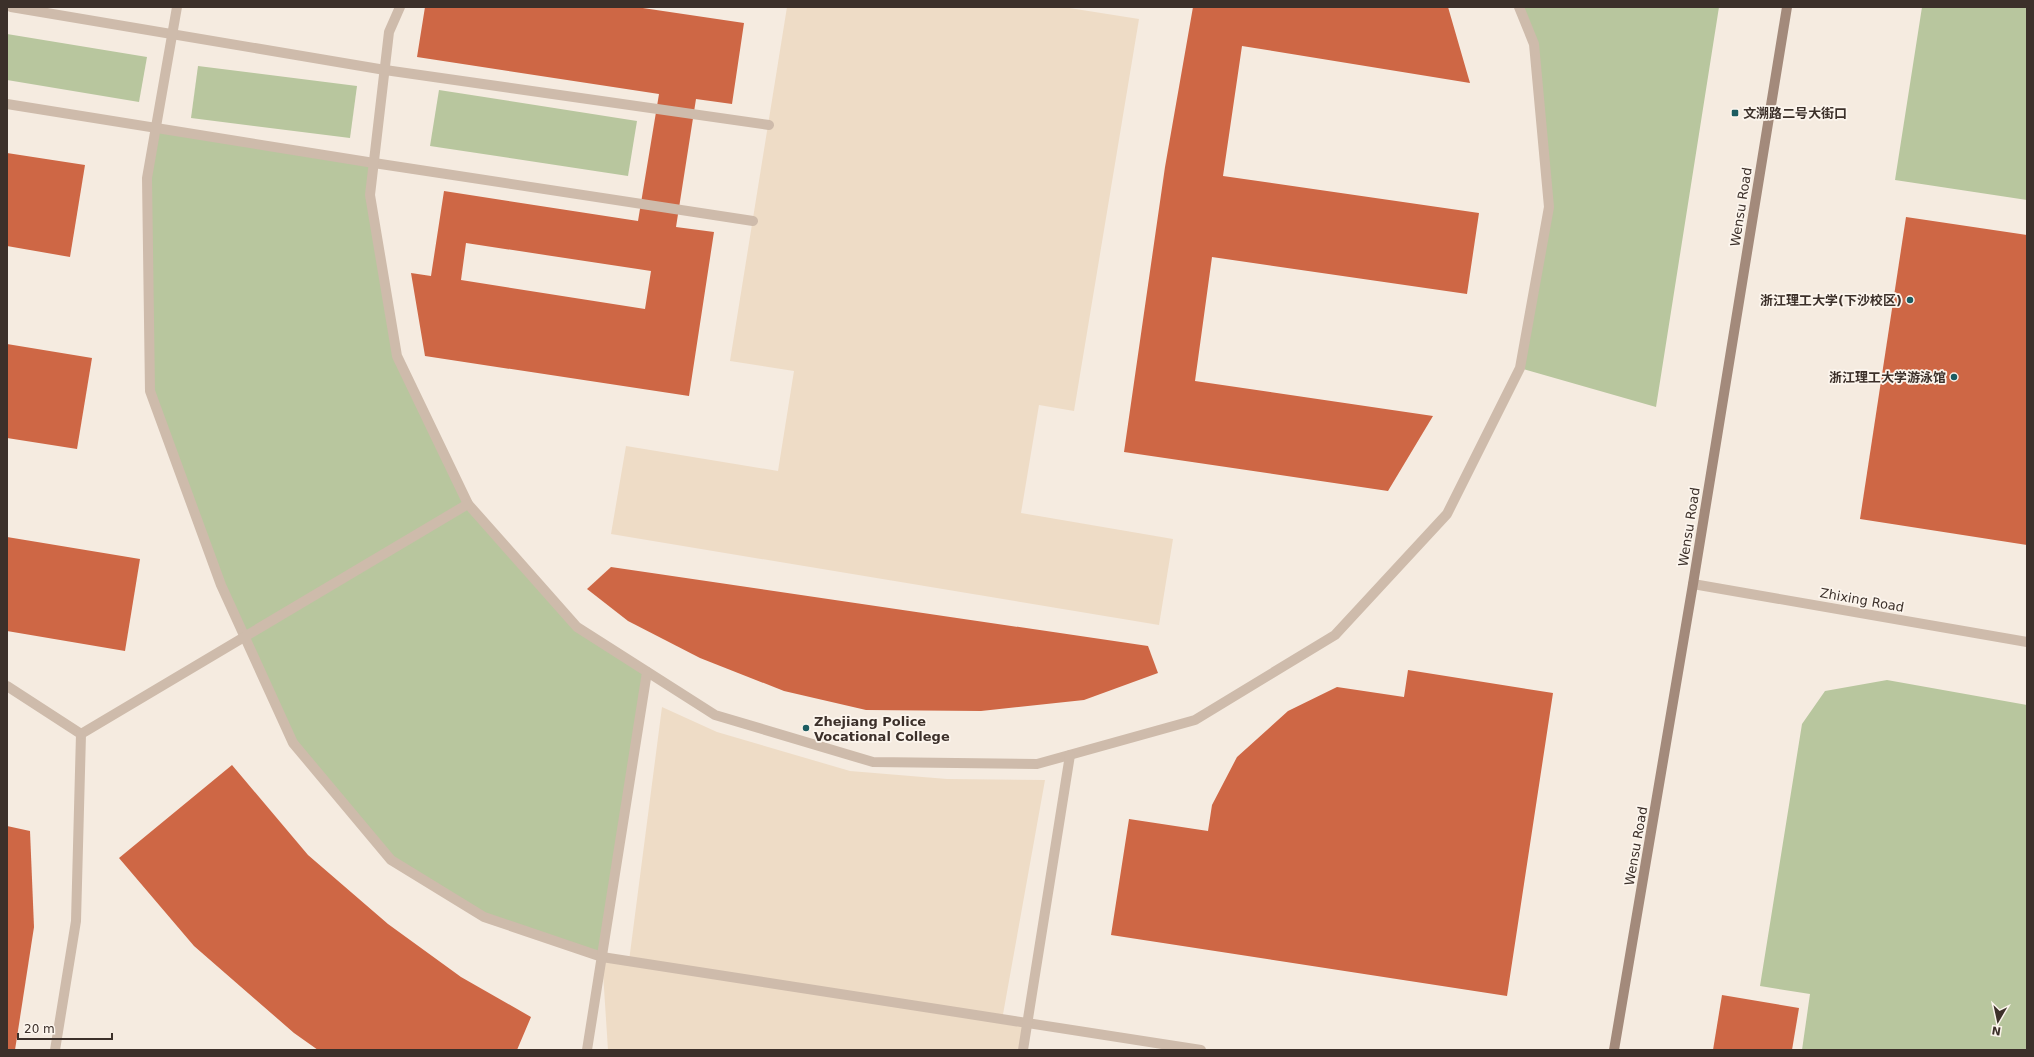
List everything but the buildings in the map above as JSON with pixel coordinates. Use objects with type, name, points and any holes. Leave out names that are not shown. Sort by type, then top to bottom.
[{"type":"street","points":[[12,7],[385,70],[768,125]]},
{"type":"street","points":[[177,7],[147,178],[150,391],[221,585],[292,743],[391,860],[484,917],[602,957],[1201,1050]]},
{"type":"street","points":[[400,7],[389,32],[370,195],[397,356],[468,504],[576,627],[715,715],[873,762],[1037,764],[1195,720],[1336,635],[1447,514],[1520,368],[1550,207],[1534,44],[1519,7]]},
{"type":"street","name":"Wensu Road","points":[[1614,1050],[1693,584],[1787,7]]},
{"type":"street","points":[[7,104],[374,163],[753,221]]},
{"type":"street","points":[[81,734],[468,504]]},
{"type":"street","name":"Zhixing Road","points":[[1693,584],[2027,642]]},
{"type":"street","points":[[587,1050],[647,672]]},
{"type":"street","points":[[7,686],[81,734]]},
{"type":"street","points":[[55,1050],[76,921],[81,734]]},
{"type":"street","points":[[1023,1050],[1070,754]]},
{"type":"green space","points":[[1519,7],[1719,7],[1656,407],[1520,368],[1549,207],[1534,44]]},
{"type":"green space","points":[[1922,7],[2027,7],[2027,200],[1895,180]]},
{"type":"green space","points":[[7,34],[147,57],[139,102],[7,80]]},
{"type":"green space","points":[[198,66],[357,86],[350,138],[191,118]]},
{"type":"green space","points":[[439,90],[637,121],[628,176],[430,146]]},
{"type":"green space","points":[[156,128],[374,163],[370,195],[397,356],[468,504],[577,627],[647,672],[602,957],[485,917],[391,860],[293,743],[221,585],[150,391],[147,178]]},
{"type":"green space","points":[[1887,680],[2027,705],[2027,1050],[1802,1050],[1810,994],[1760,986],[1802,724],[1825,691]]},
{"type":"shaded area","points":[[787,7],[1063,7],[1139,19],[1074,411],[1039,405],[1021,513],[1173,539],[1159,625],[611,534],[626,446],[778,471],[794,371],[730,361]]},
{"type":"shaded area","points":[[662,707],[717,732],[850,771],[947,779],[1045,780],[1002,1020],[1027,1024],[1018,1050],[608,1050],[602,957],[629,961]]},
{"type":"place","name":"文溯路二号大街口","points":[[1735,113]]},
{"type":"place","name":"浙江理工大学(下沙校区)","points":[[1910,300]]},
{"type":"place","name":"浙江理工大学游泳馆","points":[[1954,377]]},
{"type":"place","name":"Zhejiang Police Vocational College","points":[[806,728]]}]
